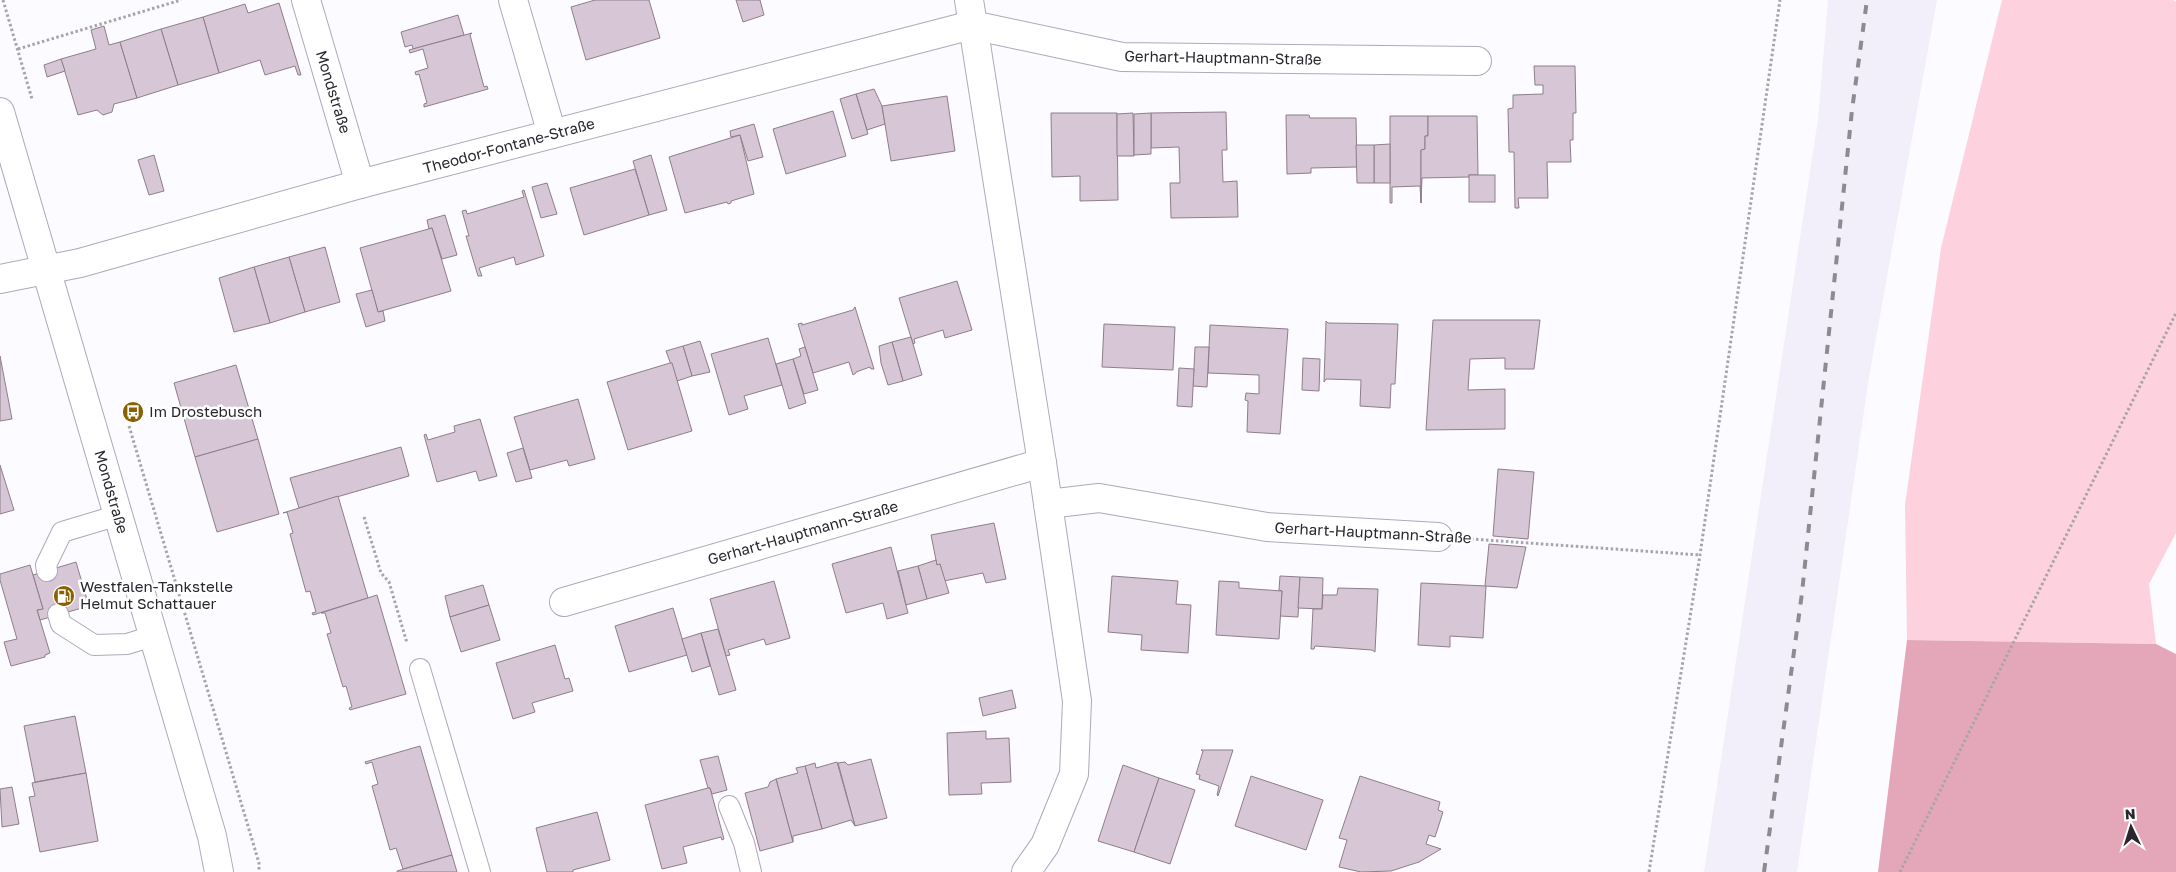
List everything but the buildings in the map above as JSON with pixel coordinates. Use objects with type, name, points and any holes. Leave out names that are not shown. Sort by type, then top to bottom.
[{"type":"street","name":"Mondstraße","points":[[306,0],[360,184]]},
{"type":"street","points":[[514,0],[552,134]]},
{"type":"street","name":"Theodor-Fontane-Straße","points":[[47,270],[80,263],[360,184],[552,134],[970,13]]},
{"type":"street","points":[[970,13],[1042,463],[1077,701],[1074,774],[1045,845],[1026,872]]},
{"type":"street","name":"Gerhart-Hauptmann-Straße","points":[[970,13],[1122,57],[1477,60]]},
{"type":"street","name":"Mondstraße","points":[[0,112],[212,836],[219,872]]},
{"type":"street","points":[[0,278],[47,270]]},
{"type":"street","name":"Gerhart-Hauptmann-Straße","points":[[564,602],[1042,463]]},
{"type":"street","name":"Gerhart-Hauptmann-Straße","points":[[1048,504],[1099,498],[1267,527],[1438,537]]},
{"type":"lane","points":[[47,571],[46,565],[62,532],[119,515]]},
{"type":"lane","points":[[58,614],[61,624],[94,644],[127,644],[153,636]]},
{"type":"lane","points":[[420,669],[480,872]]},
{"type":"lane","points":[[729,806],[744,843],[751,872]]},
{"type":"path","points":[[3,0],[34,105]]},
{"type":"path","points":[[18,49],[181,0]]},
{"type":"path","points":[[1649,872],[1700,555],[1780,0]]},
{"type":"path","points":[[1900,872],[2176,313]]},
{"type":"path","points":[[128,421],[259,863],[259,872]]},
{"type":"path","points":[[364,517],[381,573],[389,582],[410,656],[420,669]]},
{"type":"path","name":"Gerhart-Hauptmann-Straße","points":[[1438,537],[1700,555]]},
{"type":"shaded area","points":[[1828,0],[1937,0],[1869,377],[1797,872],[1704,872],[1818,119]]},
{"type":"shaded area","points":[[2002,0],[2173,0],[2176,2],[2176,533],[2149,584],[2156,644],[1907,640],[1905,505],[1941,248]]},
{"type":"shaded area","points":[[1907,640],[2156,644],[2176,654],[2176,872],[1878,872]]},
{"type":"railway","points":[[1764,872],[1802,593],[1852,110],[1867,0]]},
{"type":"place","name":"Im Drostebusch","points":[[133,412]]},
{"type":"place","name":"Westfalen-Tankstelle Helmut Schattauer","points":[[64,596]]}]
